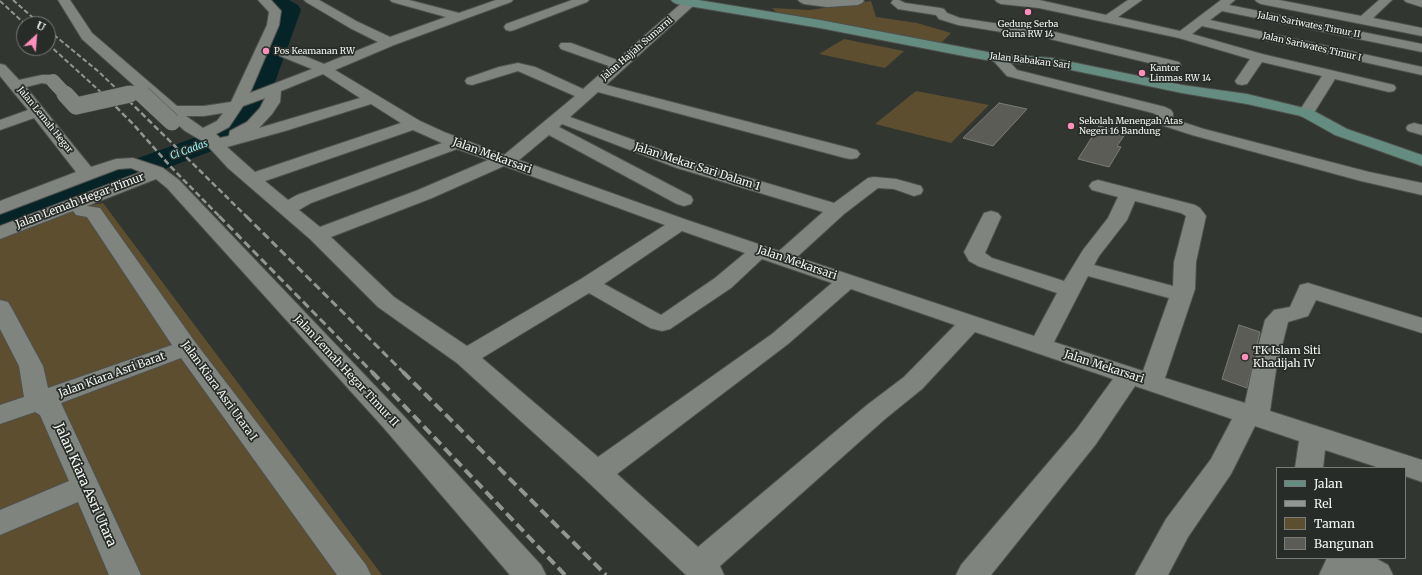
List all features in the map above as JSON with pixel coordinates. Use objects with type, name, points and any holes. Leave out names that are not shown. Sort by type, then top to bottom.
[{"type":"street","points":[[64,0],[87,36],[164,105],[182,130],[210,139],[279,128],[372,99]]},
{"type":"street","points":[[210,139],[241,103],[273,25],[274,11],[264,0]]},
{"type":"street","points":[[310,0],[354,25],[389,42]]},
{"type":"street","points":[[396,0],[459,17]]},
{"type":"street","points":[[16,85],[42,79],[49,79],[53,81],[76,106],[134,93],[141,93],[173,116],[204,111],[241,103],[271,89],[389,42],[507,0]]},
{"type":"street","points":[[510,27],[583,0]]},
{"type":"street","points":[[804,0],[827,3],[858,1]]},
{"type":"street","points":[[902,0],[897,3],[902,6],[940,12],[943,16],[958,20],[1033,33]]},
{"type":"street","points":[[1001,0],[1042,2],[1182,35],[1258,57],[1389,88]]},
{"type":"street","points":[[1089,35],[1136,0]]},
{"type":"street","points":[[1261,0],[1276,1],[1364,20],[1420,28]]},
{"type":"street","points":[[1318,11],[1331,0]]},
{"type":"street","points":[[1364,20],[1386,0]]},
{"type":"street","points":[[1410,0],[1422,3]]},
{"type":"street","name":"Jalan Babakan Sari","points":[[683,1],[820,24],[998,58],[1052,62],[1175,87],[1247,99],[1306,113],[1341,132],[1422,161]]},
{"type":"street","name":"Jalan Hajjah Sumarni","points":[[316,235],[425,194],[505,161],[553,123],[619,64],[683,1]]},
{"type":"street","points":[[1182,35],[1224,4]]},
{"type":"street","name":"Jalan Sariwates Timur II","points":[[1224,4],[1422,48]]},
{"type":"street","name":"Jalan Sariwates Timur I","points":[[1201,22],[1422,71]]},
{"type":"street","points":[[1056,36],[1089,35],[1174,65]]},
{"type":"street","points":[[566,46],[619,64]]},
{"type":"street","name":"Jalan Mekarsari","points":[[285,53],[324,69],[414,124],[438,136],[505,161],[680,224],[971,323],[1422,471]]},
{"type":"street","points":[[1242,81],[1258,57]]},
{"type":"street","points":[[998,58],[1012,73],[1160,110],[1165,113],[1164,119],[1168,122],[1198,132],[1367,177],[1422,189]]},
{"type":"street","points":[[472,81],[504,70],[518,67],[590,90],[851,154]]},
{"type":"street","name":"Jalan Lemah Hegar","points":[[0,68],[16,85],[87,174]]},
{"type":"street","points":[[1306,113],[1331,74]]},
{"type":"street","points":[[210,139],[253,125],[272,102],[271,89]]},
{"type":"street","points":[[0,125],[38,112]]},
{"type":"street","points":[[553,123],[684,200]]},
{"type":"street","name":"Jalan Mekar Sari Dalam 1","points":[[553,123],[837,210]]},
{"type":"street","points":[[253,179],[414,124]]},
{"type":"street","points":[[210,139],[234,164],[316,235],[386,302],[466,357],[597,473],[703,570],[876,412],[913,383],[971,323]]},
{"type":"street","points":[[287,209],[304,199],[458,143]]},
{"type":"street","name":"Jalan Lemah Hegar Timur II","points":[[87,174],[116,164],[133,163],[156,171],[173,184],[392,420],[530,575]]},
{"type":"street","name":"Jalan Lemah Hegar Timur","points":[[0,233],[156,171]]},
{"type":"street","points":[[0,208],[87,174]]},
{"type":"street","points":[[783,258],[837,210],[874,182],[896,184],[914,190]]},
{"type":"street","points":[[972,575],[1086,437],[1140,379],[1184,289],[1185,262],[1196,214],[1182,207],[1098,186]]},
{"type":"street","points":[[0,189],[24,199]]},
{"type":"street","points":[[1040,346],[1069,290],[1090,254],[1117,220],[1129,194]]},
{"type":"street","name":"Jalan Kiara Asri Utara I","points":[[83,211],[93,212],[186,348],[355,575]]},
{"type":"street","points":[[991,217],[974,252],[976,257],[985,262],[1069,290]]},
{"type":"street","points":[[466,357],[589,284],[680,224]]},
{"type":"street","points":[[589,284],[662,324],[688,308],[723,283],[760,250]]},
{"type":"street","points":[[1082,268],[1182,295]]},
{"type":"street","points":[[597,473],[780,340],[848,281]]},
{"type":"street","points":[[1151,575],[1176,528],[1221,466],[1252,415],[1277,320],[1282,315],[1294,314],[1300,311],[1308,291],[1310,290],[1422,326]]},
{"type":"street","points":[[0,307],[31,366],[38,402]]},
{"type":"street","name":"Jalan Kiara Asri Barat","points":[[0,415],[186,348]]},
{"type":"street","name":"Jalan Kiara Asri Utara","points":[[38,402],[51,409],[125,575]]},
{"type":"street","points":[[1309,467],[1313,436]]},
{"type":"street","points":[[0,523],[86,486]]},
{"type":"street","points":[[1335,575],[1343,559]]},
{"type":"street","points":[[1346,559],[1377,575]]},
{"type":"green space","points":[[871,1],[876,17],[917,23],[951,33],[938,46],[783,18],[772,8],[810,10]]},
{"type":"green space","points":[[844,39],[904,51],[885,68],[819,54]]},
{"type":"green space","points":[[916,91],[989,105],[951,143],[875,124]]},
{"type":"green space","points":[[103,203],[382,575],[0,575],[0,237],[70,209]]},
{"type":"building","points":[[999,103],[1027,109],[993,146],[963,138]]},
{"type":"building","name":"Sekolah Menengah Atas Negeri 16 Bandung","points":[[1099,126],[1126,133],[1117,146],[1121,147],[1109,167],[1078,159]]},
{"type":"building","name":"TK Islam Siti Khadijah IV","points":[[1239,325],[1260,332],[1247,388],[1222,379]]},
{"type":"waterway","name":"Ci Cadas","points":[[0,220],[223,137],[252,107],[290,10],[274,0]]},
{"type":"railway","points":[[13,0],[31,16]]},
{"type":"railway","points":[[0,1],[16,16]]},
{"type":"railway","points":[[56,37],[99,72],[123,95]]},
{"type":"railway","points":[[56,51],[104,95]]},
{"type":"railway","points":[[122,94],[247,217]]},
{"type":"railway","points":[[104,95],[220,217]]},
{"type":"railway","points":[[219,216],[373,373]]},
{"type":"railway","points":[[246,216],[404,373]]},
{"type":"railway","points":[[372,372],[565,575]]},
{"type":"railway","points":[[404,373],[606,575]]},
{"type":"place","name":"Gedung Serba Guna RW 14","points":[[1028,12]]},
{"type":"place","name":"Pos Keamanan RW","points":[[266,51]]},
{"type":"place","name":"Kantor Linmas RW 14","points":[[1142,73]]},
{"type":"place","name":"Sekolah Menengah Atas Negeri 16 Bandung","points":[[1071,126]]},
{"type":"place","name":"TK Islam Siti Khadijah IV","points":[[1245,357]]}]
